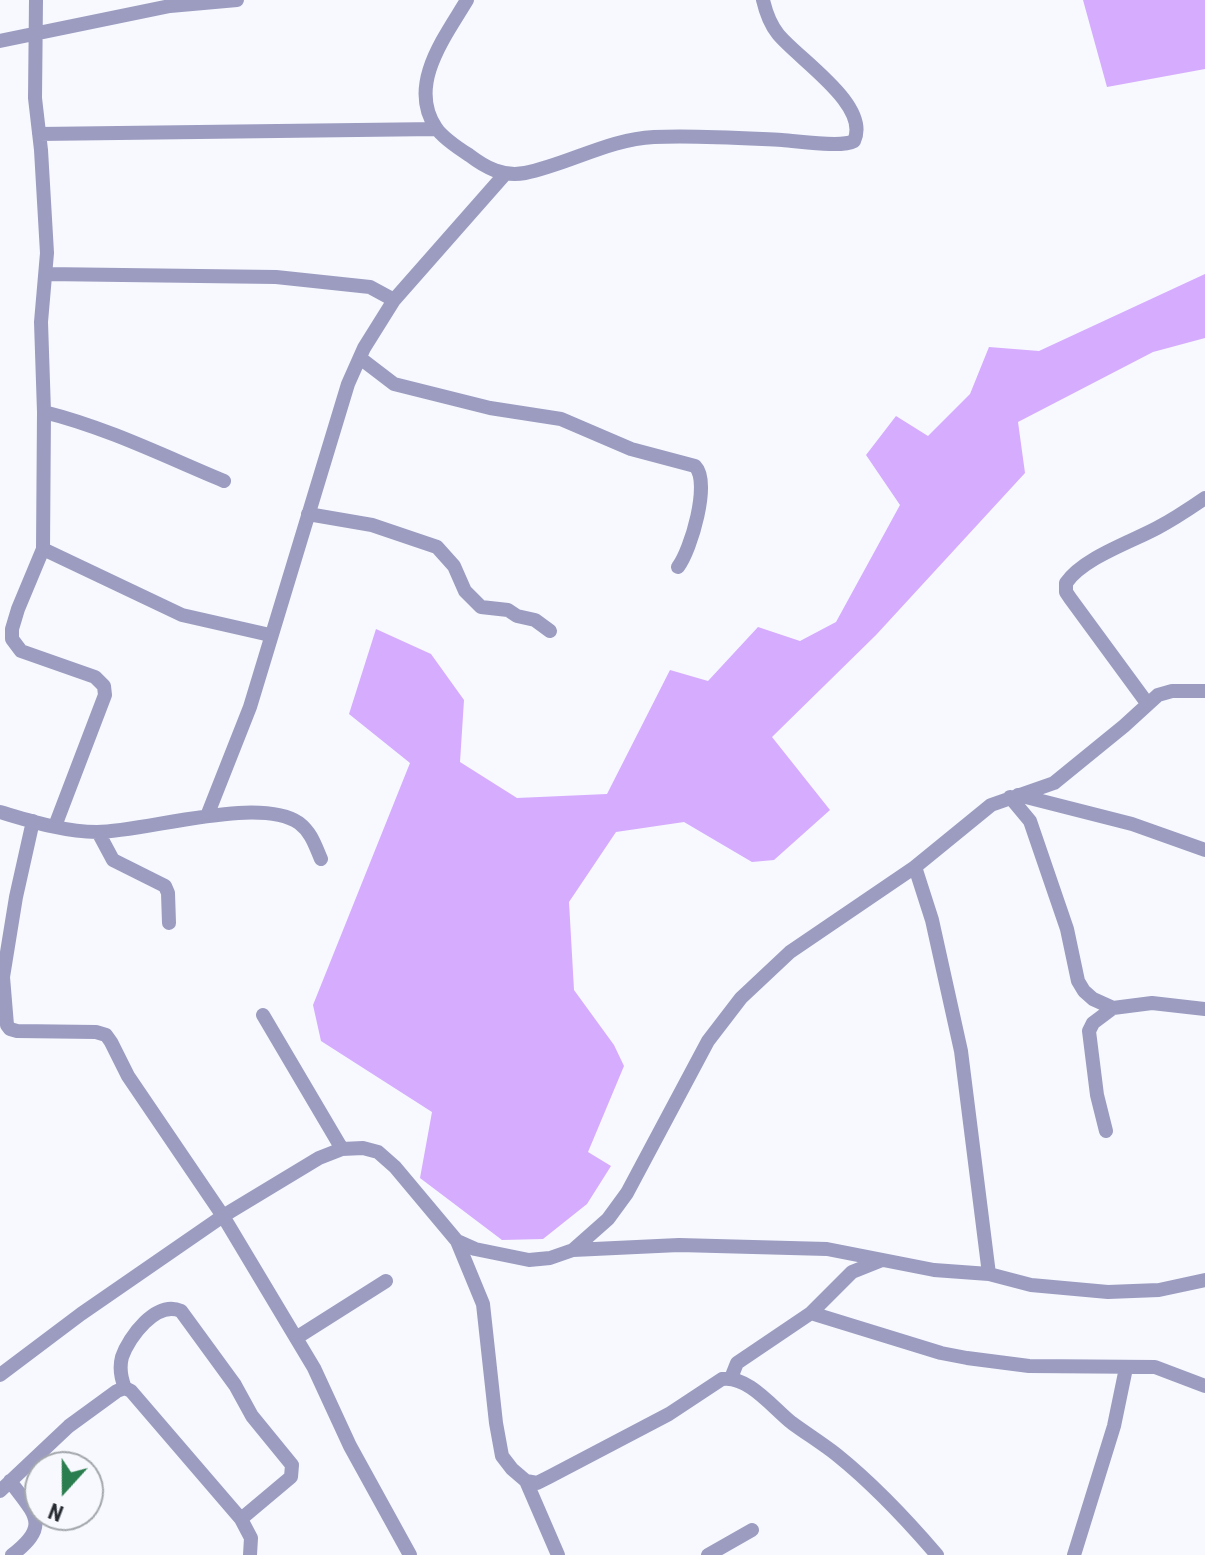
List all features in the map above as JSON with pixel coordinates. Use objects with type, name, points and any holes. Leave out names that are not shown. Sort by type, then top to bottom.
[{"type":"street","points":[[36,0],[35,98],[47,233],[41,322],[43,549],[18,609],[12,639],[21,651],[95,677],[104,686],[105,695],[55,826]]},
{"type":"street","points":[[0,41],[170,6],[237,0]]},
{"type":"street","points":[[467,0],[435,56],[427,79],[426,105],[437,129],[477,161],[505,174],[524,173],[631,138],[778,140],[842,145],[854,141],[858,125],[852,112],[836,90],[776,33],[763,0]]},
{"type":"street","points":[[39,134],[437,129]]},
{"type":"street","points":[[207,816],[250,707],[332,428],[360,358],[394,300],[505,174]]},
{"type":"street","points":[[46,274],[276,277],[359,285],[382,292],[394,300]]},
{"type":"street","points":[[360,358],[394,384],[490,408],[561,419],[642,453],[695,466],[702,479],[698,511],[686,553],[678,567]]},
{"type":"street","points":[[44,412],[121,435],[224,481]]},
{"type":"street","points":[[1147,703],[1070,598],[1066,583],[1074,574],[1110,551],[1158,528],[1205,498]]},
{"type":"street","points":[[308,514],[372,525],[437,547],[454,566],[465,591],[481,607],[508,610],[517,616],[535,620],[550,631]]},
{"type":"street","points":[[43,549],[182,615],[270,635]]},
{"type":"street","points":[[573,1250],[608,1219],[627,1193],[708,1041],[741,998],[790,952],[915,867],[974,817],[1014,796],[1054,783],[1164,692],[1205,691]]},
{"type":"street","points":[[1014,796],[1132,824],[1205,850]]},
{"type":"street","points":[[1014,796],[1030,821],[1067,929],[1078,981],[1093,999],[1113,1008]]},
{"type":"street","points":[[0,812],[55,826],[98,832],[207,816],[273,814],[300,824],[312,837],[321,859]]},
{"type":"street","points":[[33,821],[3,977],[7,1025],[17,1031],[96,1032],[106,1035],[128,1076],[223,1216],[314,1368],[350,1446],[410,1555]]},
{"type":"street","points":[[98,832],[113,860],[165,886],[169,923]]},
{"type":"street","points":[[915,867],[932,920],[961,1051],[989,1274]]},
{"type":"street","points":[[1106,1131],[1097,1095],[1089,1031],[1093,1023],[1113,1008],[1152,1003],[1205,1009]]},
{"type":"street","points":[[263,1015],[342,1149]]},
{"type":"street","points":[[0,1038],[17,1031]]},
{"type":"street","points":[[0,1375],[81,1314],[223,1216],[319,1158],[342,1149],[363,1148],[378,1152],[395,1167],[457,1241],[483,1304],[502,1456],[526,1481],[558,1555]]},
{"type":"street","points":[[457,1241],[475,1249],[529,1260],[550,1258],[573,1250],[679,1245],[827,1249],[934,1270],[989,1274],[1031,1285],[1108,1292],[1159,1290],[1205,1280]]},
{"type":"street","points":[[845,1252],[852,1272]]},
{"type":"street","points":[[731,1378],[737,1363],[811,1313],[852,1272],[884,1259]]},
{"type":"street","points":[[296,1338],[386,1281]]},
{"type":"street","points":[[241,1519],[291,1477],[292,1465],[252,1416],[235,1385],[181,1311],[166,1309],[145,1322],[130,1339],[122,1359],[121,1375],[125,1388],[131,1391],[241,1519],[251,1538],[250,1555]]},
{"type":"street","points":[[811,1313],[941,1353],[967,1358],[1029,1366],[1155,1367],[1205,1386]]},
{"type":"street","points":[[1074,1555],[1114,1426],[1126,1368]]},
{"type":"street","points":[[526,1481],[537,1483],[549,1477],[669,1414],[722,1379],[731,1378],[743,1382],[838,1456],[916,1530],[937,1555]]},
{"type":"street","points":[[12,1555],[30,1541],[36,1521],[32,1511],[5,1486],[69,1426],[125,1388]]},
{"type":"street","points":[[708,1555],[752,1530]]},
{"type":"shaded area","points":[[1083,0],[1205,0],[1205,69],[1107,87]]},
{"type":"shaded area","points":[[1205,274],[1205,338],[1153,352],[1018,422],[1025,473],[876,635],[772,737],[830,810],[774,860],[752,862],[684,822],[616,832],[569,902],[574,990],[614,1045],[624,1066],[588,1152],[611,1166],[587,1204],[543,1239],[502,1240],[420,1178],[432,1112],[321,1041],[313,1005],[410,763],[349,714],[376,629],[431,654],[464,700],[460,762],[517,798],[607,794],[670,670],[708,681],[758,627],[800,641],[836,622],[900,505],[866,455],[896,416],[928,436],[970,394],[989,347],[1039,351]]}]
